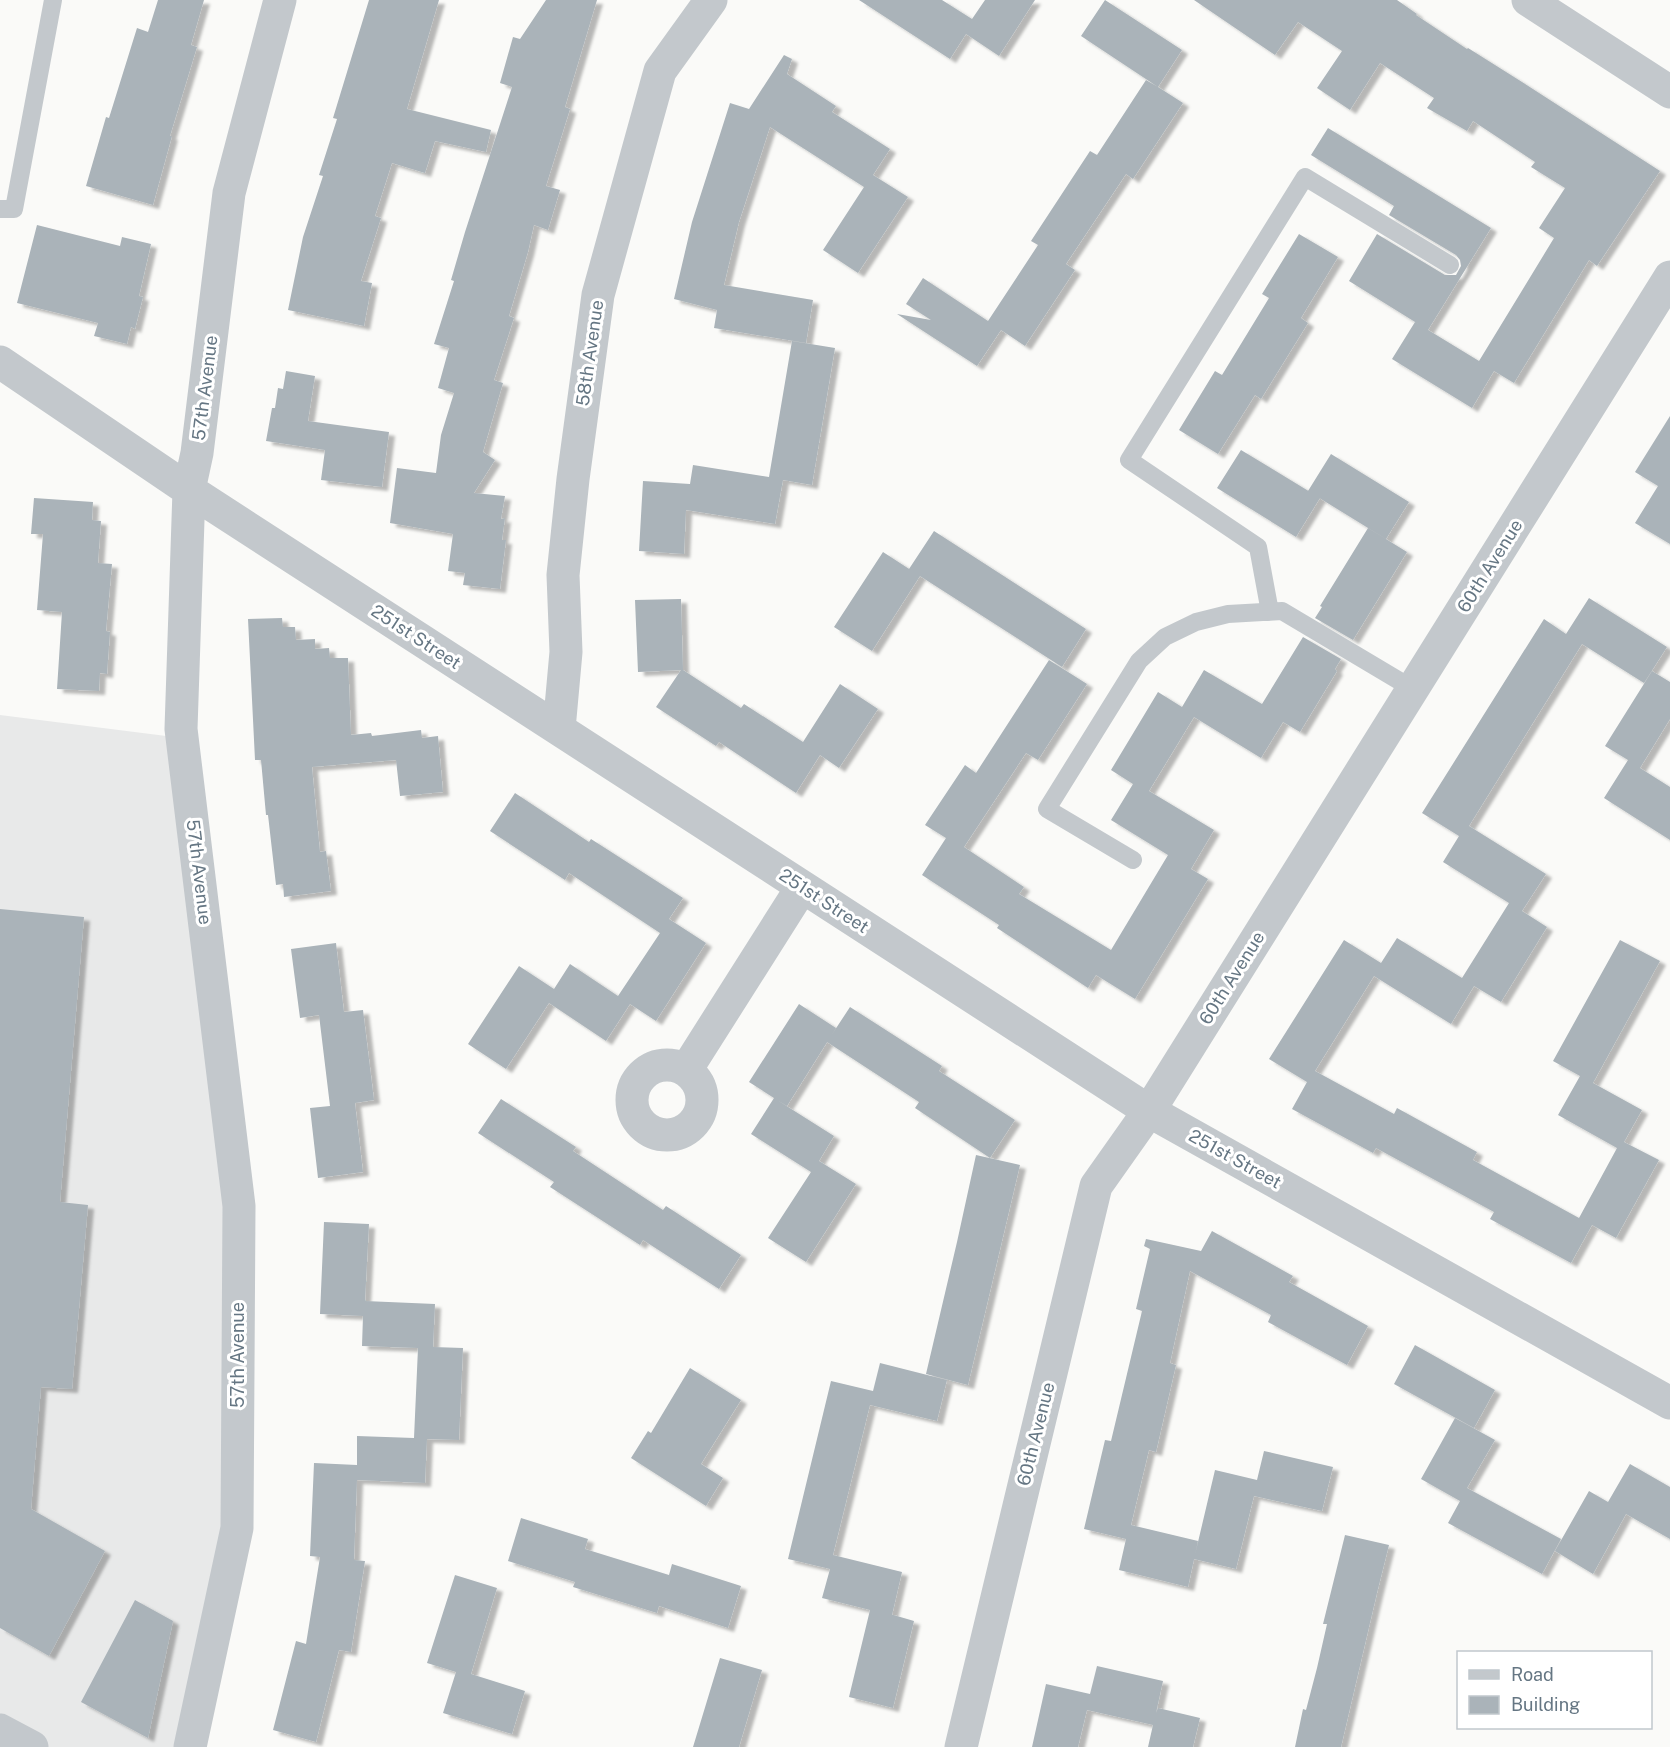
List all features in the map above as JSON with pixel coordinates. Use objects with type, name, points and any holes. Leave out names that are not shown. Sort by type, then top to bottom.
[{"type":"street","name":"57th Avenue","points":[[190,1747],[237,1528],[239,1206],[181,729],[189,490],[197,453],[229,193],[280,0]]},
{"type":"street","name":"58th Avenue","points":[[559,729],[566,652],[563,575],[573,480],[598,296],[660,71],[711,0]]},
{"type":"street","points":[[1528,0],[1670,92]]},
{"type":"street","name":"60th Avenue","points":[[961,1747],[1096,1186],[1149,1111],[1670,278]]},
{"type":"street","name":"251st Street","points":[[0,362],[189,490],[1149,1111],[1670,1403]]},
{"type":"street","points":[[686,1071],[802,887]]},
{"type":"street","points":[[0,1730],[32,1747]]},
{"type":"lane","points":[[0,209],[14,209],[53,0]]},
{"type":"lane","points":[[1270,612],[1258,547],[1129,460],[1305,177],[1450,265]]},
{"type":"lane","points":[[1133,860],[1047,809],[1139,661],[1165,637],[1196,622],[1228,614],[1282,611],[1413,689]]},
{"type":"shaded area","points":[[0,715],[182,738],[233,1159],[243,1505],[189,1747],[0,1747]]},
{"type":"building","points":[[158,0],[204,0],[191,45],[197,47],[170,136],[172,136],[153,205],[86,186],[106,117],[109,118],[137,28],[148,32]]},
{"type":"building","points":[[369,0],[439,0],[407,109],[491,130],[486,152],[435,141],[425,173],[392,163],[375,216],[381,218],[361,281],[372,283],[364,326],[288,310],[303,237],[323,176],[319,175],[337,119],[333,118]]},
{"type":"building","points":[[546,0],[597,0],[565,107],[570,109],[546,186],[560,190],[548,230],[534,225],[509,316],[514,318],[494,380],[503,383],[483,452],[495,460],[474,493],[505,496],[501,519],[505,518],[502,540],[506,540],[500,589],[463,585],[465,573],[448,571],[453,534],[390,523],[397,468],[436,473],[441,435],[454,393],[438,388],[449,348],[434,344],[454,281],[451,280],[465,232],[512,87],[500,83],[513,37],[520,39]]},
{"type":"building","points":[[859,0],[942,0],[972,19],[985,0],[1035,0],[999,56],[966,34],[950,59]]},
{"type":"building","points":[[1105,0],[1182,50],[1158,87],[1081,36]]},
{"type":"building","points":[[1194,0],[1397,0],[1467,49],[1660,171],[1597,266],[1589,260],[1514,383],[1494,371],[1472,408],[1392,359],[1415,322],[1479,361],[1554,238],[1539,228],[1565,188],[1531,167],[1535,162],[1473,121],[1467,131],[1427,108],[1434,98],[1380,63],[1350,110],[1317,88],[1342,51],[1298,22],[1275,55]]},
{"type":"building","points":[[784,55],[792,59],[787,74],[836,106],[832,112],[890,149],[873,175],[908,197],[858,273],[823,250],[864,187],[770,127],[739,222],[724,285],[813,300],[806,343],[714,328],[717,310],[674,299],[692,222],[730,103],[749,109]]},
{"type":"building","points":[[1146,80],[1183,103],[1133,179],[1126,174],[1066,264],[1075,270],[1025,346],[1001,330],[977,366],[897,314],[931,320],[906,304],[923,278],[988,321],[1038,245],[1031,241],[1090,151],[1097,155]]},
{"type":"building","points":[[1328,128],[1491,228],[1428,330],[1349,281],[1377,234],[1445,275],[1456,275],[1461,266],[1460,260],[1456,255],[1389,215],[1394,206],[1311,155]]},
{"type":"building","points":[[37,225],[120,246],[122,237],[151,244],[139,296],[143,297],[135,329],[131,327],[127,344],[94,336],[98,323],[17,303]]},
{"type":"building","points":[[1299,234],[1338,257],[1301,318],[1308,323],[1261,399],[1255,395],[1218,454],[1179,430],[1215,371],[1222,375],[1269,298],[1262,294]]},
{"type":"building","points":[[792,341],[835,348],[812,485],[783,480],[775,524],[686,510],[684,554],[639,551],[643,481],[690,484],[693,465],[769,477]]},
{"type":"building","points":[[286,371],[315,376],[308,421],[389,432],[382,487],[321,480],[325,450],[266,441],[272,408],[275,408],[278,388],[283,389]]},
{"type":"building","points":[[1670,416],[1670,544],[1635,523],[1658,486],[1635,472]]},
{"type":"building","points":[[1241,450],[1320,498],[1296,537],[1217,488]]},
{"type":"building","points":[[1331,454],[1409,502],[1386,539],[1308,491]]},
{"type":"building","points":[[34,498],[93,502],[92,520],[101,521],[98,563],[112,564],[106,631],[110,632],[107,674],[100,673],[99,691],[57,689],[62,612],[37,610],[43,534],[31,534]]},
{"type":"building","points":[[1368,528],[1407,552],[1353,640],[1315,618]]},
{"type":"building","points":[[934,531],[1086,629],[1062,667],[909,569]]},
{"type":"building","points":[[883,552],[920,576],[872,651],[834,627]]},
{"type":"building","points":[[1589,598],[1667,647],[1644,683],[1582,644],[1469,826],[1546,874],[1522,911],[1547,927],[1501,1002],[1474,986],[1451,1024],[1374,976],[1315,1071],[1394,1114],[1397,1108],[1477,1152],[1473,1160],[1579,1218],[1617,1148],[1558,1115],[1580,1076],[1553,1061],[1620,940],[1660,961],[1593,1083],[1642,1110],[1624,1142],[1659,1160],[1616,1238],[1592,1225],[1571,1263],[1490,1219],[1494,1212],[1376,1148],[1373,1153],[1292,1109],[1307,1082],[1269,1059],[1344,940],[1381,963],[1397,938],[1462,978],[1509,903],[1443,862],[1459,836],[1422,813],[1544,619],[1566,634]]},
{"type":"building","points":[[681,599],[683,670],[741,708],[744,704],[803,742],[840,684],[878,709],[839,768],[820,755],[796,793],[719,742],[716,746],[656,707],[681,670],[638,672],[635,600]]},
{"type":"building","points":[[282,618],[283,627],[295,627],[296,640],[315,639],[315,649],[329,648],[330,658],[348,658],[351,735],[371,733],[372,736],[421,730],[422,738],[438,736],[443,792],[400,796],[396,760],[312,767],[320,852],[326,851],[331,891],[284,897],[283,884],[276,885],[261,760],[255,760],[248,619]]},
{"type":"building","points":[[1303,637],[1341,659],[1335,669],[1337,671],[1300,732],[1283,722],[1261,758],[1194,717],[1149,791],[1214,830],[1191,869],[1208,879],[1135,999],[1096,975],[1088,988],[997,928],[999,925],[922,875],[946,838],[925,825],[965,765],[976,773],[1049,660],[1087,684],[1038,760],[1026,753],[964,847],[1024,887],[1019,894],[1111,950],[1168,855],[1111,820],[1133,784],[1111,770],[1158,692],[1182,707],[1204,670],[1262,704]]},
{"type":"building","points":[[1652,671],[1670,682],[1670,719],[1640,768],[1670,787],[1670,840],[1604,798],[1628,760],[1605,746]]},
{"type":"building","points":[[515,793],[589,842],[591,839],[683,898],[669,919],[706,943],[656,1021],[630,1004],[606,1041],[549,1003],[506,1069],[468,1044],[519,966],[554,989],[570,964],[618,996],[660,933],[569,873],[565,880],[490,831]]},
{"type":"building","points":[[0,909],[84,917],[60,1202],[88,1205],[72,1389],[41,1387],[31,1509],[105,1551],[49,1656],[0,1628]]},
{"type":"building","points":[[336,943],[344,1012],[363,1010],[374,1100],[355,1103],[363,1172],[318,1178],[310,1108],[330,1106],[319,1015],[300,1018],[291,949]]},
{"type":"building","points":[[799,1004],[836,1028],[787,1106],[777,1100],[834,1136],[819,1161],[856,1184],[806,1262],[768,1238],[811,1172],[751,1134],[774,1098],[749,1082]]},
{"type":"building","points":[[850,1007],[942,1066],[939,1071],[1015,1120],[990,1158],[915,1108],[919,1102],[827,1042]]},
{"type":"building","points":[[501,1099],[576,1147],[573,1151],[663,1210],[666,1206],[741,1255],[719,1289],[643,1240],[640,1245],[550,1187],[554,1182],[478,1133]]},
{"type":"building","points":[[976,1155],[1020,1165],[968,1385],[926,1374]]},
{"type":"building","points":[[324,1222],[369,1224],[365,1301],[435,1304],[433,1347],[463,1348],[459,1440],[427,1439],[425,1483],[357,1480],[354,1560],[365,1561],[351,1652],[339,1650],[316,1742],[273,1730],[296,1641],[306,1644],[320,1557],[310,1556],[314,1463],[357,1465],[357,1436],[414,1438],[418,1348],[362,1346],[363,1316],[320,1314]]},
{"type":"building","points":[[1212,1231],[1293,1276],[1289,1282],[1368,1326],[1347,1365],[1268,1322],[1271,1315],[1190,1271],[1170,1363],[1176,1365],[1156,1452],[1149,1450],[1131,1525],[1198,1541],[1188,1587],[1119,1570],[1126,1539],[1084,1529],[1105,1440],[1111,1441],[1142,1311],[1136,1309],[1150,1249],[1144,1246],[1146,1239],[1201,1251]]},
{"type":"building","points":[[1415,1345],[1495,1390],[1474,1428],[1394,1384]]},
{"type":"building","points":[[880,1363],[947,1380],[937,1421],[870,1405],[833,1555],[902,1572],[892,1615],[914,1621],[893,1708],[849,1697],[870,1610],[822,1598],[830,1569],[788,1559],[831,1381],[873,1391]]},
{"type":"building","points":[[690,1368],[741,1400],[701,1464],[723,1478],[706,1506],[631,1458],[648,1431],[651,1433]]},
{"type":"building","points":[[1455,1418],[1495,1440],[1467,1488],[1561,1539],[1542,1574],[1448,1523],[1460,1501],[1421,1479]]},
{"type":"building","points":[[1264,1451],[1333,1467],[1322,1511],[1254,1496],[1236,1569],[1194,1559],[1215,1470],[1257,1480]]},
{"type":"building","points":[[1630,1464],[1670,1487],[1670,1539],[1626,1514],[1593,1574],[1555,1551],[1589,1491],[1608,1502]]},
{"type":"building","points":[[521,1518],[588,1539],[585,1549],[669,1575],[672,1564],[741,1586],[728,1628],[659,1606],[657,1613],[573,1587],[575,1582],[508,1561]]},
{"type":"building","points":[[1345,1535],[1389,1545],[1341,1747],[1295,1747],[1303,1709],[1306,1710],[1317,1668],[1327,1624],[1323,1624]]},
{"type":"building","points":[[455,1575],[497,1588],[471,1674],[525,1691],[512,1734],[443,1713],[456,1672],[427,1663]]},
{"type":"building","points":[[135,1600],[173,1621],[148,1738],[81,1702]]},
{"type":"building","points":[[720,1658],[762,1670],[739,1747],[693,1747]]},
{"type":"building","points":[[1097,1666],[1163,1681],[1156,1713],[1158,1708],[1200,1718],[1193,1747],[1148,1747],[1153,1725],[1087,1710],[1078,1747],[1032,1747],[1046,1684],[1090,1694]]}]
